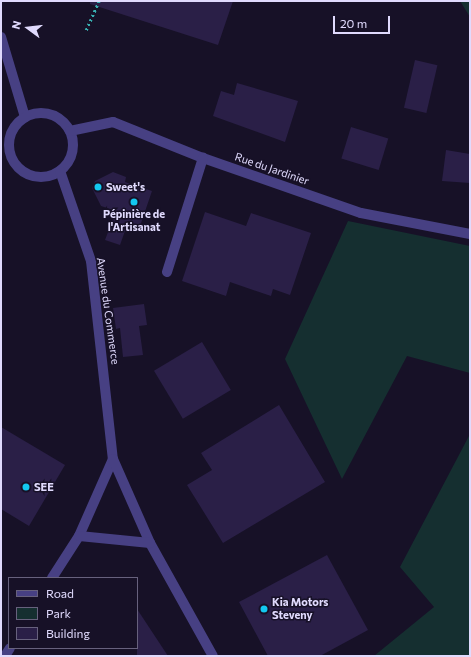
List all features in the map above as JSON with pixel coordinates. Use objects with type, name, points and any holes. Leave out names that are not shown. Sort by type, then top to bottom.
[{"type":"street","points":[[1,36],[25,118]]},
{"type":"street","points":[[1,160],[12,160],[32,176],[42,177],[60,171],[72,149],[70,131],[59,119],[44,113],[25,118],[12,132],[9,143],[12,160]]},
{"type":"street","name":"Rue du Jardinier","points":[[70,131],[113,122],[203,158],[361,212],[470,234]]},
{"type":"street","points":[[167,272],[203,158]]},
{"type":"street","name":"Avenue du Commerce","points":[[60,171],[91,261],[113,459],[150,543],[213,656]]},
{"type":"street","points":[[53,577],[79,536],[113,459]]},
{"type":"street","points":[[79,536],[150,543]]},
{"type":"path","points":[[86,30],[99,1]]},
{"type":"green space","points":[[460,1],[470,1],[470,17]]},
{"type":"green space","points":[[348,221],[470,246],[470,373],[407,356],[342,479],[285,359]]},
{"type":"green space","points":[[470,434],[470,656],[374,656],[434,607],[400,567]]},
{"type":"building","points":[[90,1],[233,1],[218,45],[90,4]]},
{"type":"building","points":[[415,60],[437,65],[426,113],[404,108]]},
{"type":"building","points":[[237,83],[298,101],[285,142],[213,116],[221,91],[234,95]]},
{"type":"building","points":[[351,127],[388,138],[379,170],[341,159]]},
{"type":"building","points":[[446,150],[470,154],[470,183],[442,181]]},
{"type":"building","points":[[113,172],[126,177],[125,182],[152,191],[138,232],[126,228],[120,245],[105,240],[116,211],[101,206],[92,188],[95,181]]},
{"type":"building","points":[[205,212],[246,226],[251,213],[311,233],[290,295],[273,289],[271,296],[230,282],[226,296],[182,281]]},
{"type":"building","points":[[144,304],[147,325],[139,326],[143,355],[123,357],[120,328],[116,329],[113,308]]},
{"type":"building","points":[[202,342],[231,390],[183,419],[154,371]]},
{"type":"building","points":[[279,405],[325,482],[223,543],[187,485],[212,470],[201,453]]},
{"type":"building","name":"SEE","points":[[1,427],[65,465],[29,526],[1,509]]},
{"type":"building","points":[[327,555],[368,630],[320,656],[268,656],[239,602]]},
{"type":"building","points":[[138,611],[168,656],[137,656],[138,649]]},
{"type":"place","name":"Sweet's","points":[[98,187]]},
{"type":"place","name":"Pépinière de l'Artisanat","points":[[134,202]]},
{"type":"place","name":"SEE","points":[[26,487]]},
{"type":"place","name":"Kia Motors Steveny","points":[[264,609]]}]
